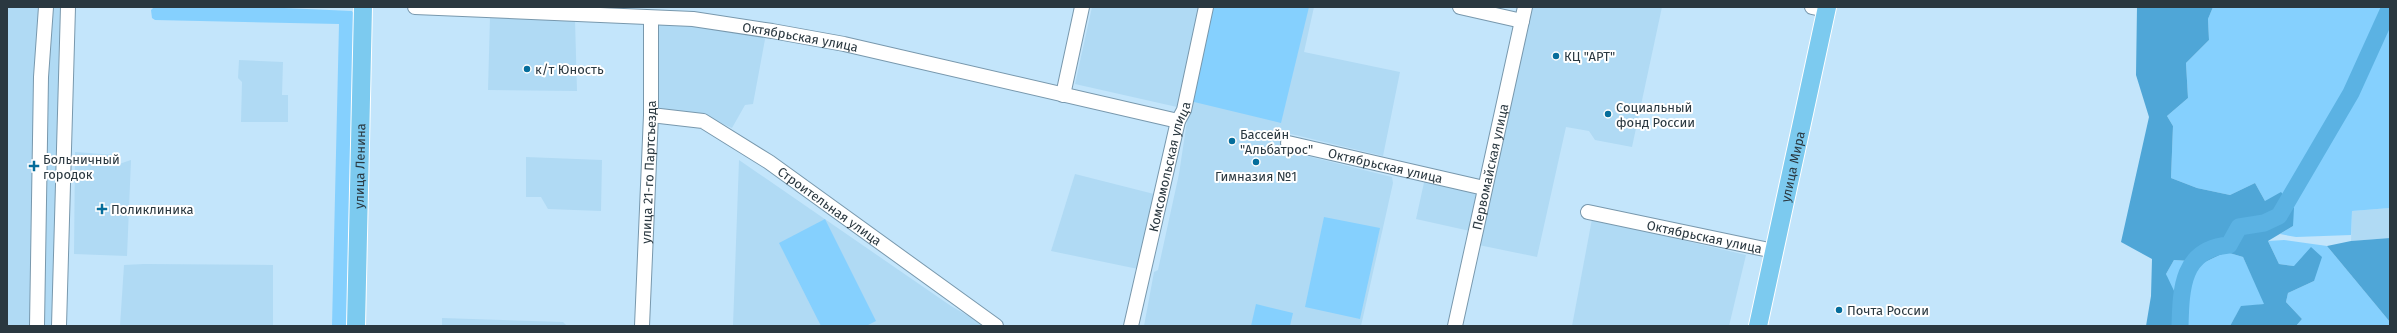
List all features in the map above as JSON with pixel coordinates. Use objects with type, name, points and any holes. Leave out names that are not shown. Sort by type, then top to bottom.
[{"type":"main road","name":"улица Ленина","points":[[356,326],[363,7]]},
{"type":"main road","name":"улица Мира","points":[[1758,326],[1822,8]]},
{"type":"street","points":[[37,326],[41,77],[46,7]]},
{"type":"street","points":[[59,326],[68,7]]},
{"type":"street","name":"Октябрьская улица","points":[[415,7],[651,18],[693,13],[844,44],[1178,121]]},
{"type":"street","points":[[1063,95],[1082,7]]},
{"type":"street","name":"Комсомольская улица","points":[[1131,326],[1178,121],[1184,110],[1206,7]]},
{"type":"street","points":[[1460,7],[1522,21]]},
{"type":"street","name":"Первомайская улица","points":[[1455,326],[1524,7]]},
{"type":"street","name":"улица 21-го Партсъезда","points":[[642,326],[651,115],[651,18]]},
{"type":"street","name":"Строительная улица","points":[[651,115],[703,121],[768,162],[996,326]]},
{"type":"street","name":"Октябрьская улица","points":[[1288,143],[1484,188]]},
{"type":"street","name":"Октябрьская улица","points":[[1588,212],[1774,251]]},
{"type":"shaded area","name":"Больничный городок","points":[[7,7],[64,7],[58,326],[7,326]]},
{"type":"shaded area","points":[[154,7],[262,7],[352,11],[355,16],[348,326],[332,326],[339,24],[155,20],[152,18],[151,10]]},
{"type":"shaded area","points":[[1092,7],[1200,7],[1177,107],[1075,84]]},
{"type":"shaded area","name":"Гимназия №1","points":[[1213,7],[1314,7],[1304,52],[1400,72],[1383,156],[1287,133],[1283,150],[1392,177],[1393,183],[1361,326],[1144,326],[1154,272],[1158,270],[1179,174],[1190,101]]},
{"type":"shaded area","points":[[1213,7],[1309,7],[1281,123],[1190,101]]},
{"type":"shaded area","points":[[1530,7],[1662,7],[1632,147],[1595,140],[1589,131],[1566,127],[1537,257],[1469,243],[1470,231],[1416,219],[1425,178],[1487,192]]},
{"type":"shaded area","points":[[2137,7],[2213,7],[2208,19],[2209,40],[2186,63],[2188,98],[2167,116],[2173,126],[2171,178],[2197,188],[2230,195],[2255,183],[2265,201],[2281,192],[2294,208],[2293,226],[2268,241],[2279,264],[2294,266],[2311,247],[2322,257],[2314,281],[2288,293],[2286,302],[2302,319],[2296,326],[2230,326],[2241,306],[2264,304],[2243,257],[2226,252],[2205,262],[2174,260],[2166,274],[2175,293],[2180,326],[2146,326],[2151,296],[2152,259],[2121,242],[2149,117],[2136,75]]},
{"type":"shaded area","points":[[2213,7],[2390,7],[2390,208],[2352,211],[2351,235],[2296,237],[2280,234],[2293,226],[2265,201],[2255,183],[2230,195],[2197,188],[2171,178],[2173,126],[2167,116],[2188,98],[2186,63],[2209,40],[2208,19]]},
{"type":"shaded area","points":[[490,17],[575,20],[577,91],[488,90]]},
{"type":"shaded area","points":[[658,23],[702,24],[766,34],[753,104],[745,105],[732,128],[701,114],[656,110]]},
{"type":"shaded area","points":[[239,60],[283,62],[282,95],[288,95],[288,122],[241,122],[242,82],[238,78]]},
{"type":"shaded area","name":"Поликлиника","points":[[75,152],[115,155],[116,165],[131,160],[127,256],[74,254]]},
{"type":"shaded area","points":[[526,157],[602,160],[601,211],[548,209],[541,197],[526,197]]},
{"type":"shaded area","points":[[739,160],[951,306],[986,326],[733,326]]},
{"type":"shaded area","points":[[1075,174],[1154,194],[1138,269],[1051,251]]},
{"type":"shaded area","points":[[2390,208],[2390,238],[2351,241],[2352,211]]},
{"type":"shaded area","points":[[1324,217],[1380,228],[1360,319],[1305,307]]},
{"type":"shaded area","points":[[825,219],[876,321],[866,326],[821,326],[779,243]]},
{"type":"shaded area","points":[[1592,219],[1746,255],[1729,326],[1572,326]]},
{"type":"shaded area","points":[[2390,238],[2390,322],[2327,246],[2351,241]]},
{"type":"shaded area","points":[[2284,240],[2327,246],[2390,322],[2390,326],[2296,326],[2302,319],[2286,302],[2288,293],[2314,281],[2294,266],[2279,264],[2268,241]]},
{"type":"shaded area","points":[[2226,252],[2243,257],[2265,304],[2241,307],[2230,326],[2180,326],[2166,274],[2174,260],[2205,262]]},
{"type":"shaded area","points":[[124,265],[273,265],[273,326],[120,326]]},
{"type":"shaded area","points":[[1256,304],[1293,313],[1290,326],[1251,326]]},
{"type":"shaded area","points":[[442,318],[563,322],[567,326],[442,326]]},
{"type":"waterway","points":[[2180,326],[2181,298],[2187,273],[2193,262],[2202,254],[2213,248],[2229,245],[2239,227],[2264,223],[2279,216],[2351,93],[2390,7]]},
{"type":"place","name":"КЦ \"АРТ\"","points":[[1556,56]]},
{"type":"place","name":"к/т Юность","points":[[527,69]]},
{"type":"place","name":"Социальный фонд России","points":[[1608,114]]},
{"type":"place","name":"Бассейн \"Альбатрос\"","points":[[1232,141]]},
{"type":"place","name":"Гимназия №1","points":[[1256,162]]},
{"type":"place","name":"Больничный городок","points":[[34,166]]},
{"type":"place","name":"Поликлиника","points":[[102,209]]},
{"type":"place","name":"Почта России","points":[[1839,310]]}]
